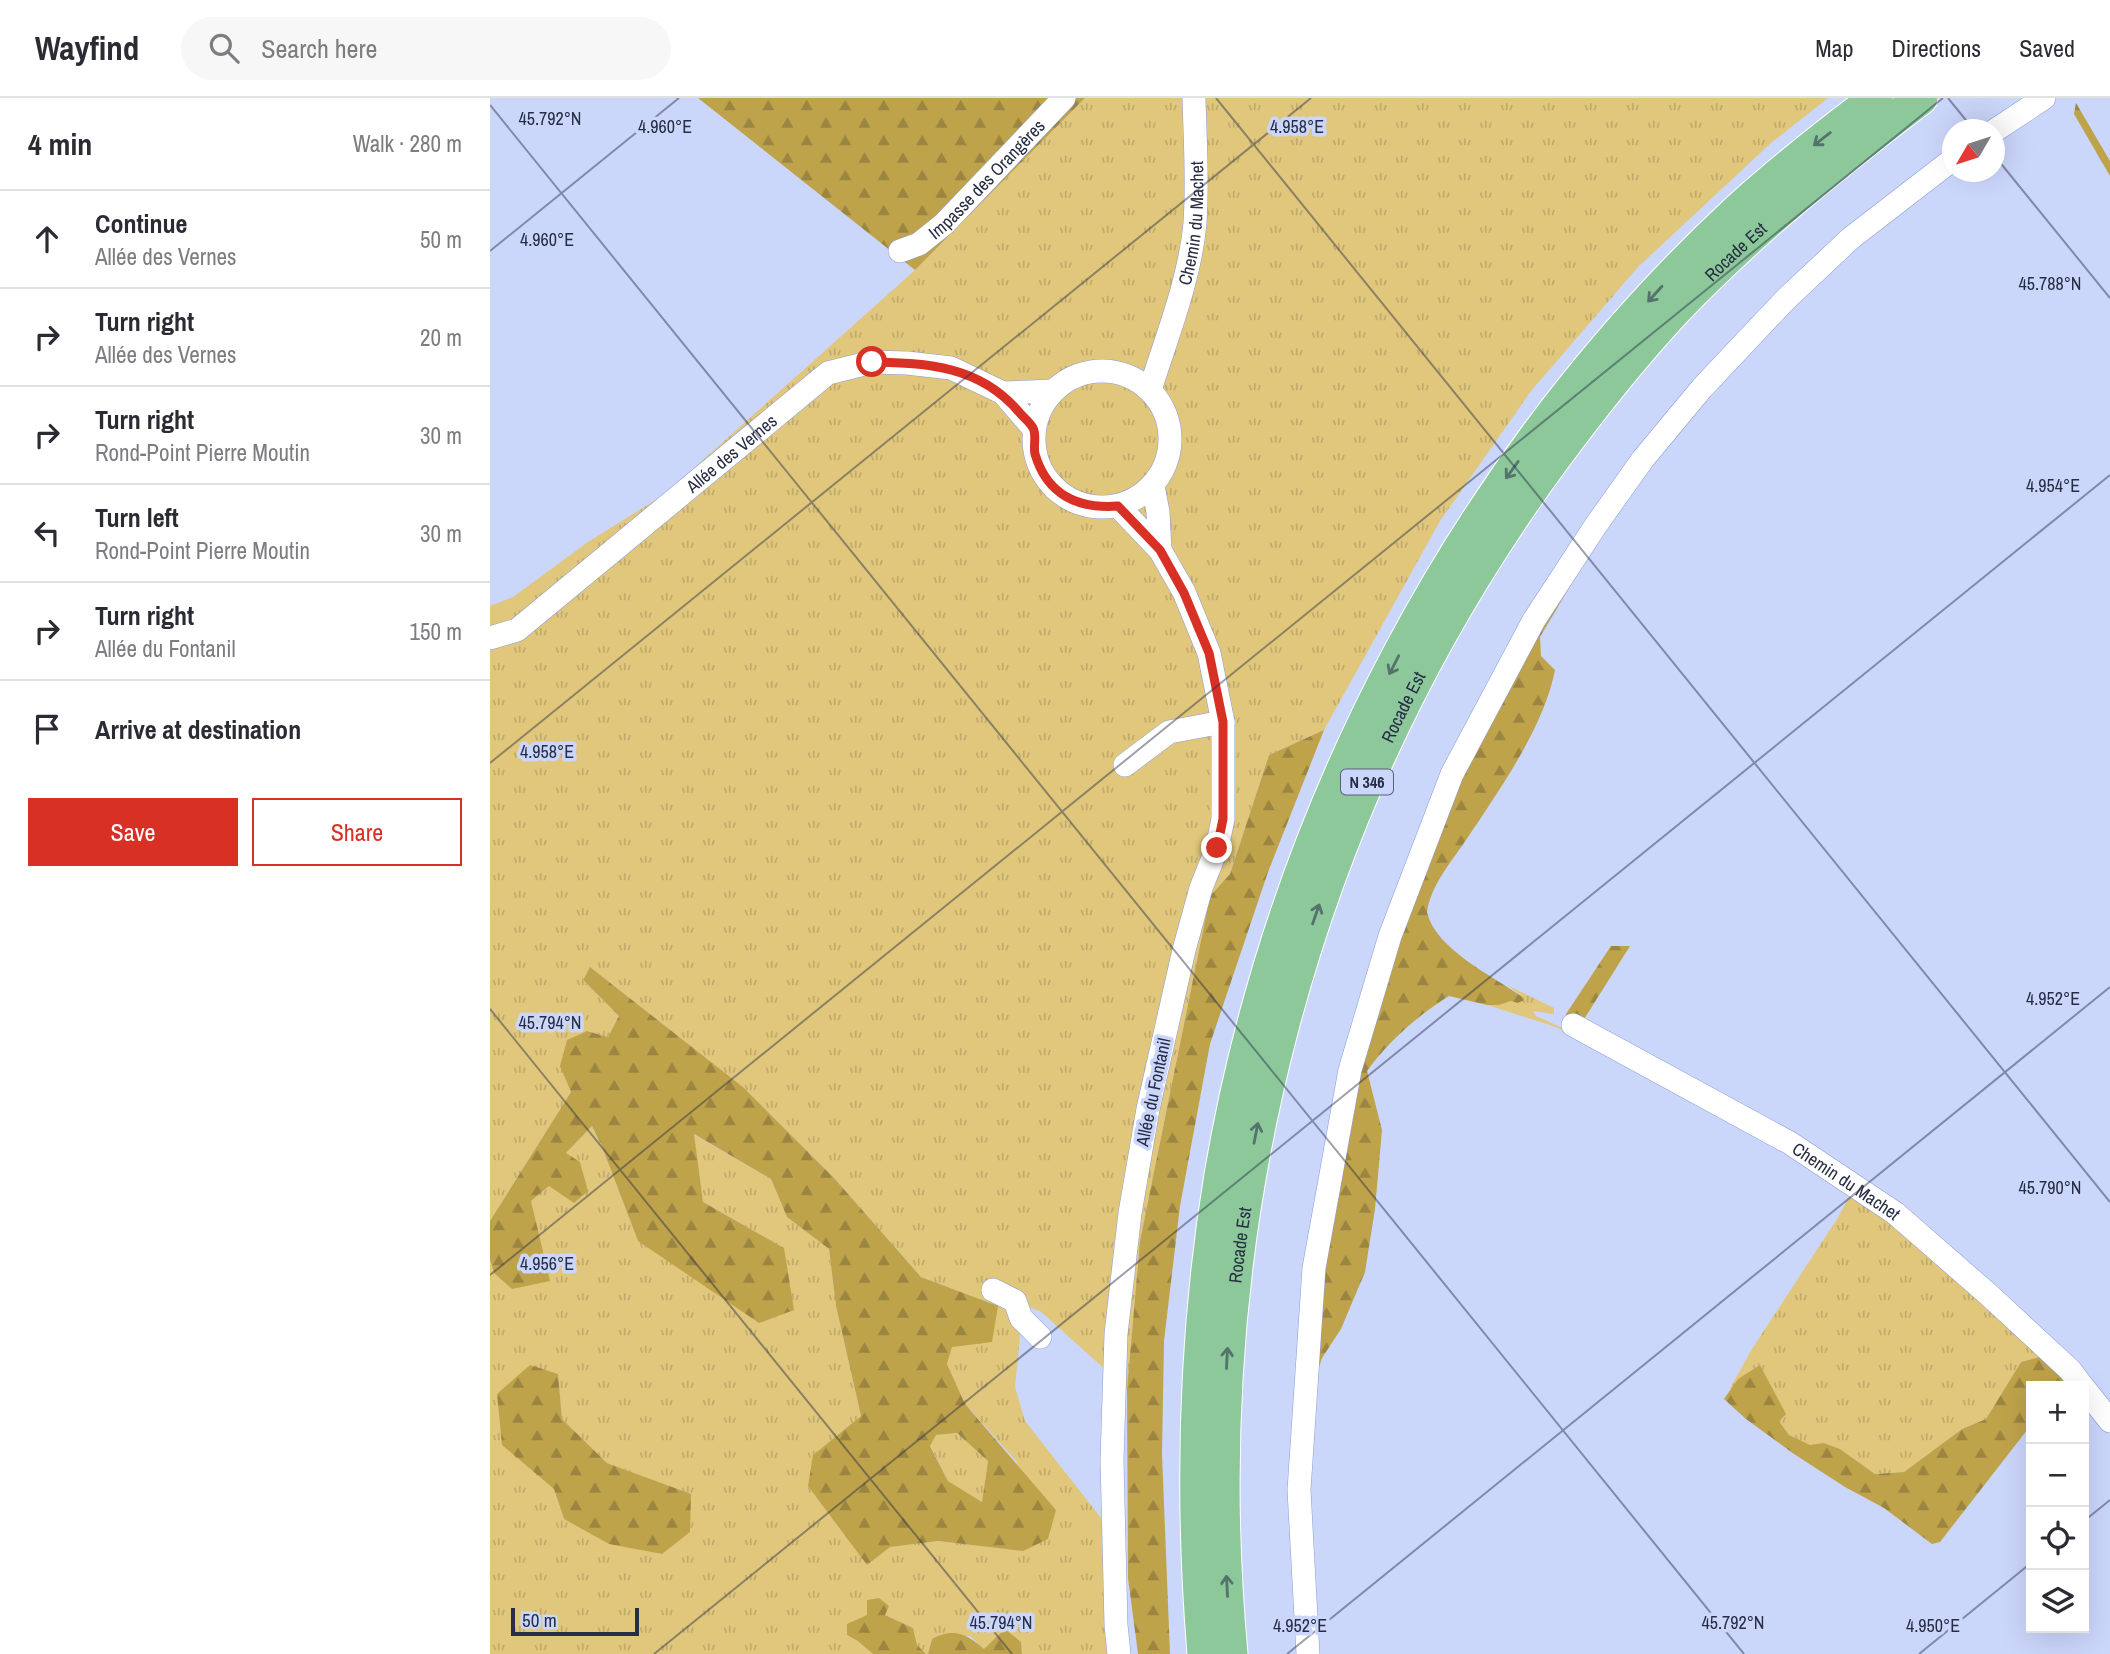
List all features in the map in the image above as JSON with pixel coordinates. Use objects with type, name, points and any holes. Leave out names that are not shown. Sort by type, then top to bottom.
[{"type":"highway","name":"Rocade Est","points":[[1205,1654],[1198,1534],[1198,1408],[1210,1252],[1222,1172],[1246,1057],[1267,977],[1326,810],[1362,726],[1408,639],[1478,521],[1557,410],[1604,351],[1670,278],[1739,209],[1819,140],[1876,98]]},
{"type":"highway","name":"Rocade Est","points":[[1231,1654],[1226,1566],[1225,1409],[1228,1339],[1249,1173],[1259,1117],[1292,986],[1331,869],[1387,737],[1431,651],[1499,536],[1576,428],[1626,366],[1674,311],[1775,212],[1921,98]]},
{"type":"street","name":"Impasse des Orangères","points":[[900,251],[919,244],[944,224],[1064,98]]},
{"type":"street","name":"Chemin du Machet","points":[[1150,390],[1186,273],[1195,225],[1197,182],[1194,98]]},
{"type":"street","points":[[2005,124],[2044,98]]},
{"type":"street","points":[[1308,1654],[1299,1490],[1314,1268],[1350,1070],[1390,936],[1452,774],[1534,620],[1643,459],[1702,388],[1786,299],[1852,238],[1942,168]]},
{"type":"street","points":[[1124,374],[1165,344]]},
{"type":"street","name":"Allée des Vernes","points":[[490,638],[517,630],[828,373],[872,362],[951,368],[1003,393],[1034,429]]},
{"type":"street","points":[[1105,370],[1138,380],[1150,390],[1163,407],[1170,427],[1171,448],[1165,468],[1153,486],[1137,499],[1118,506],[1096,508],[1074,502],[1056,490],[1042,472],[1034,451],[1034,429],[1041,409],[1053,391],[1068,379],[1086,372],[1105,370]]},
{"type":"street","name":"Allée des Vernes","points":[[1003,393],[1053,391]]},
{"type":"street","name":"Allée du Fontanil","points":[[1153,486],[1158,512],[1160,550]]},
{"type":"street","name":"Allée du Fontanil","points":[[1118,506],[1160,550],[1184,593],[1209,653],[1223,722],[1223,819],[1217,848],[1201,888],[1184,950],[1147,1109],[1129,1213],[1116,1334],[1112,1460],[1119,1654]]},
{"type":"street","points":[[1125,765],[1169,732],[1223,722]]},
{"type":"street","name":"Chemin du Machet","points":[[1573,1025],[1790,1143],[1895,1213],[1989,1295],[2078,1381]]},
{"type":"street","points":[[993,1290],[1015,1301],[1021,1318],[1040,1337]]},
{"type":"street","name":"Chemin du Machet","points":[[2089,1395],[2110,1421]]},
{"type":"green space","points":[[698,98],[1085,98],[915,270]]},
{"type":"green space","points":[[1085,98],[1828,98],[1771,143],[1638,267],[1531,391],[1440,521],[1324,730],[1269,755],[1230,874],[1210,896],[1140,1241],[1127,1389],[1040,1311],[1023,1305],[1015,1387],[1025,1421],[1101,1518],[1115,1654],[1022,1654],[1021,1642],[984,1649],[970,1636],[932,1639],[926,1654],[917,1646],[913,1628],[885,1615],[867,1615],[847,1635],[858,1640],[873,1654],[490,1654],[490,1260],[494,1273],[531,1201],[549,1186],[566,1153],[592,1126],[638,1241],[784,1248],[703,1202],[693,1134],[771,1179],[787,1217],[829,1249],[836,1306],[861,1416],[813,1455],[867,1565],[889,1547],[938,1541],[1023,1551],[1017,1462],[965,1404],[947,1364],[952,1347],[998,1306],[921,1277],[834,1178],[743,1087],[590,967],[583,980],[619,1016],[608,1037],[587,1031],[561,1066],[571,1092],[490,1221],[490,606],[513,597],[588,542],[665,494],[915,270]],"holes":[[[558,1374],[562,1419],[607,1463],[690,1494],[564,1519],[554,1489]]]},
{"type":"green space","points":[[2076,103],[2110,161],[2110,176],[2074,114]]},
{"type":"green space","points":[[1588,556],[1540,637],[1541,656],[1555,670],[1541,713],[1507,778],[1443,873],[1427,912],[1432,925],[1453,950],[1524,1000],[1518,1003],[1511,1001],[1487,1005],[1449,996],[1404,1030],[1367,1071],[1382,1130],[1375,1209],[1365,1272],[1341,1329],[1322,1358],[1317,1373],[1311,1374],[1343,1133],[1423,860],[1510,671]]},
{"type":"green space","points":[[1324,730],[1268,872],[1210,1044],[1180,1206],[1164,1341],[1162,1454],[1170,1654],[1138,1654],[1128,1578],[1127,1389],[1140,1241],[1210,896],[1230,874],[1269,755]]},
{"type":"green space","points":[[1611,946],[1630,946],[1581,1024],[1566,1019],[1566,1014]]},
{"type":"green space","points":[[590,967],[743,1087],[834,1178],[921,1277],[998,1306],[992,1342],[952,1347],[947,1364],[965,1404],[1056,1510],[1048,1539],[1023,1551],[938,1541],[890,1547],[867,1565],[808,1486],[813,1455],[861,1416],[836,1306],[829,1249],[787,1217],[771,1179],[694,1134],[703,1202],[784,1248],[794,1310],[759,1323],[638,1241],[592,1126],[566,1153],[580,1162],[588,1191],[574,1203],[549,1186],[531,1201],[550,1281],[512,1289],[494,1273],[490,1260],[490,1221],[571,1092],[560,1066],[567,1040],[587,1031],[608,1037],[619,1016],[583,980]],"holes":[[[957,1433],[988,1461],[982,1502],[948,1481],[930,1446],[936,1435]]]},
{"type":"green space","points":[[1507,985],[1554,1008],[1554,1014],[1533,1011],[1536,1016],[1576,1034],[1852,1187],[2046,1360],[2039,1357],[2021,1362],[1986,1419],[1962,1429],[1904,1472],[1875,1474],[1840,1449],[1824,1443],[1810,1446],[1789,1435],[1779,1421],[1785,1413],[1760,1365],[1729,1390],[1853,1190],[1556,1027],[1487,1005],[1499,1005],[1521,995]]},
{"type":"green space","points":[[2039,1357],[2046,1360],[2067,1381],[2026,1381],[2026,1431],[1940,1542],[1932,1544],[1884,1508],[1794,1454],[1746,1419],[1724,1399],[1738,1379],[1760,1365],[1786,1414],[1779,1421],[1789,1435],[1810,1445],[1824,1443],[1840,1449],[1875,1474],[1904,1472],[1962,1429],[1986,1419],[2021,1362]]},
{"type":"green space","points":[[530,1365],[558,1374],[562,1419],[607,1463],[691,1494],[690,1532],[662,1554],[609,1544],[564,1519],[554,1489],[502,1445],[497,1394]]},
{"type":"green space","points":[[957,1433],[988,1461],[982,1502],[948,1481],[930,1445],[936,1435]]},
{"type":"green space","points":[[879,1598],[889,1606],[885,1615],[913,1628],[917,1645],[926,1654],[873,1654],[847,1635],[847,1624],[867,1615],[867,1600]]},
{"type":"green space","points":[[1005,1629],[1021,1642],[1022,1654],[928,1654],[932,1639],[940,1635],[960,1634],[972,1639],[984,1649]]},
{"type":"route","points":[[872,362],[951,368],[1003,393],[1034,429],[1034,451],[1042,472],[1056,490],[1074,502],[1096,508],[1118,506],[1160,550],[1184,593],[1209,653],[1223,722],[1223,819],[1217,848]]}]
